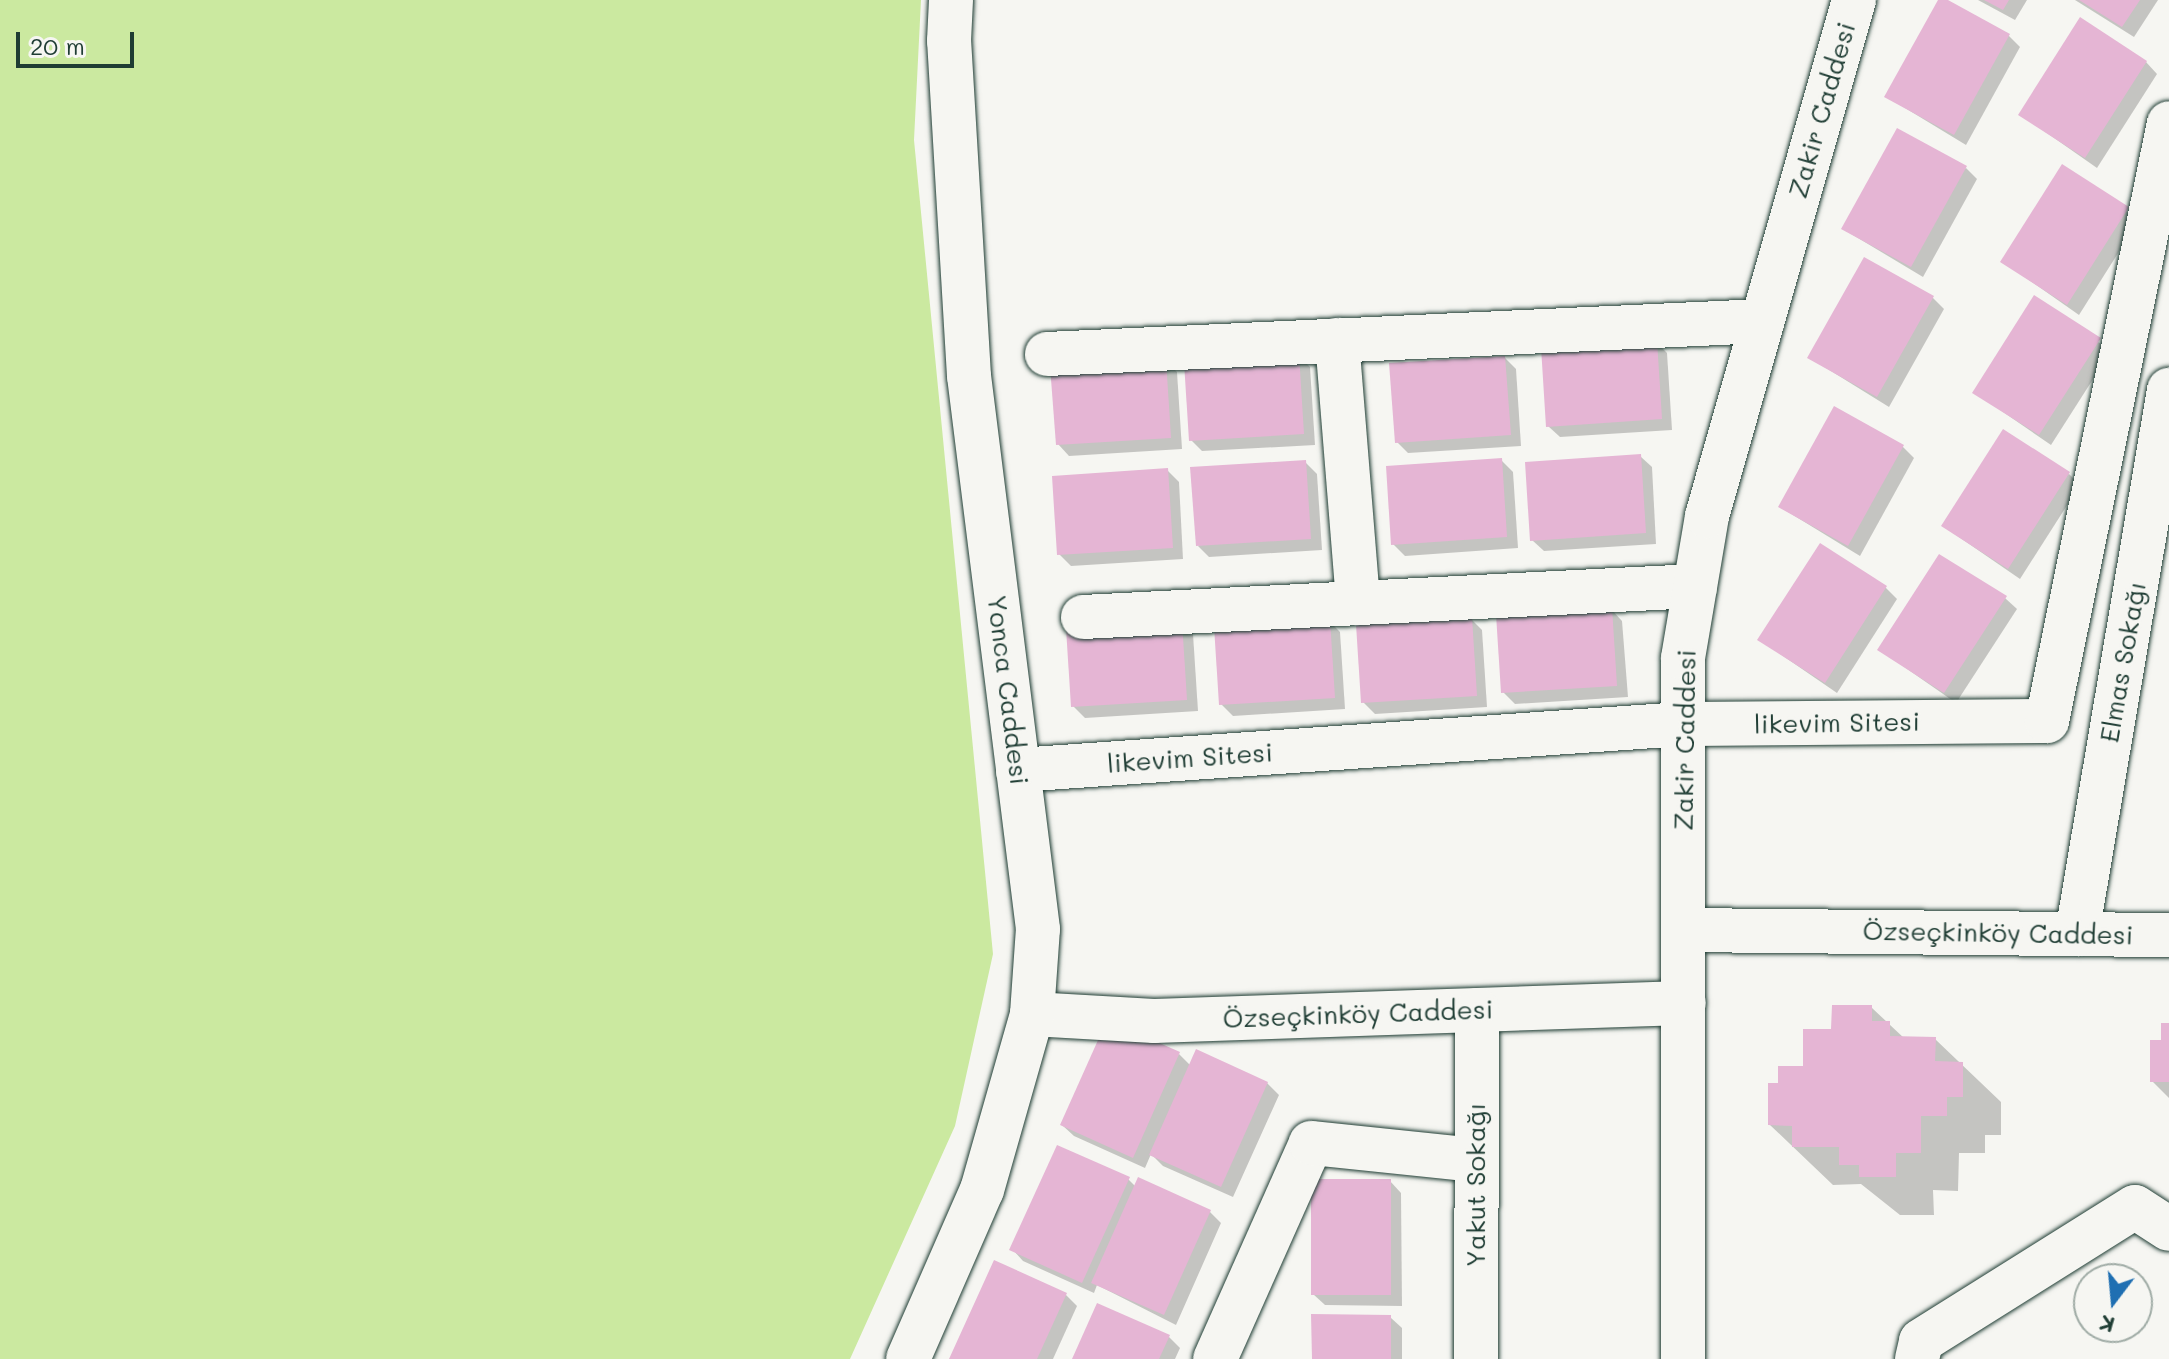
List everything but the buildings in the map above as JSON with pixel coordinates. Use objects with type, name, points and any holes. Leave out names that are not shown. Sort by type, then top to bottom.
[{"type":"street","name":"Yonca Caddesi","points":[[908,1359],[982,1190],[1032,1014],[1038,929],[969,376],[949,41],[951,0]]},
{"type":"street","name":"Zakir Caddesi","points":[[1683,1359],[1683,658],[1707,516],[1854,0]]},
{"type":"street","name":"likevim Sitesi","points":[[1018,770],[1683,724],[2047,721],[2169,123]]},
{"type":"street","points":[[1047,354],[1762,321]]},
{"type":"street","points":[[1337,340],[1358,603]]},
{"type":"street","name":"Elmas Sokağı","points":[[2077,934],[2169,390]]},
{"type":"street","points":[[1083,617],[1695,586]]},
{"type":"street","name":"Özseçkinköy Caddesi","points":[[1684,930],[2169,935]]},
{"type":"street","name":"Özseçkinköy Caddesi","points":[[1032,1014],[1154,1021],[1684,1003]]},
{"type":"street","name":"Yakut Sokağı","points":[[1476,1359],[1477,1010]]},
{"type":"street","points":[[1215,1359],[1311,1143],[1476,1160]]},
{"type":"street","points":[[1917,1359],[1921,1341],[2135,1207],[2169,1229]]},
{"type":"green space","points":[[0,0],[921,0],[914,140],[993,954],[955,1126],[850,1359],[0,1359]]}]
